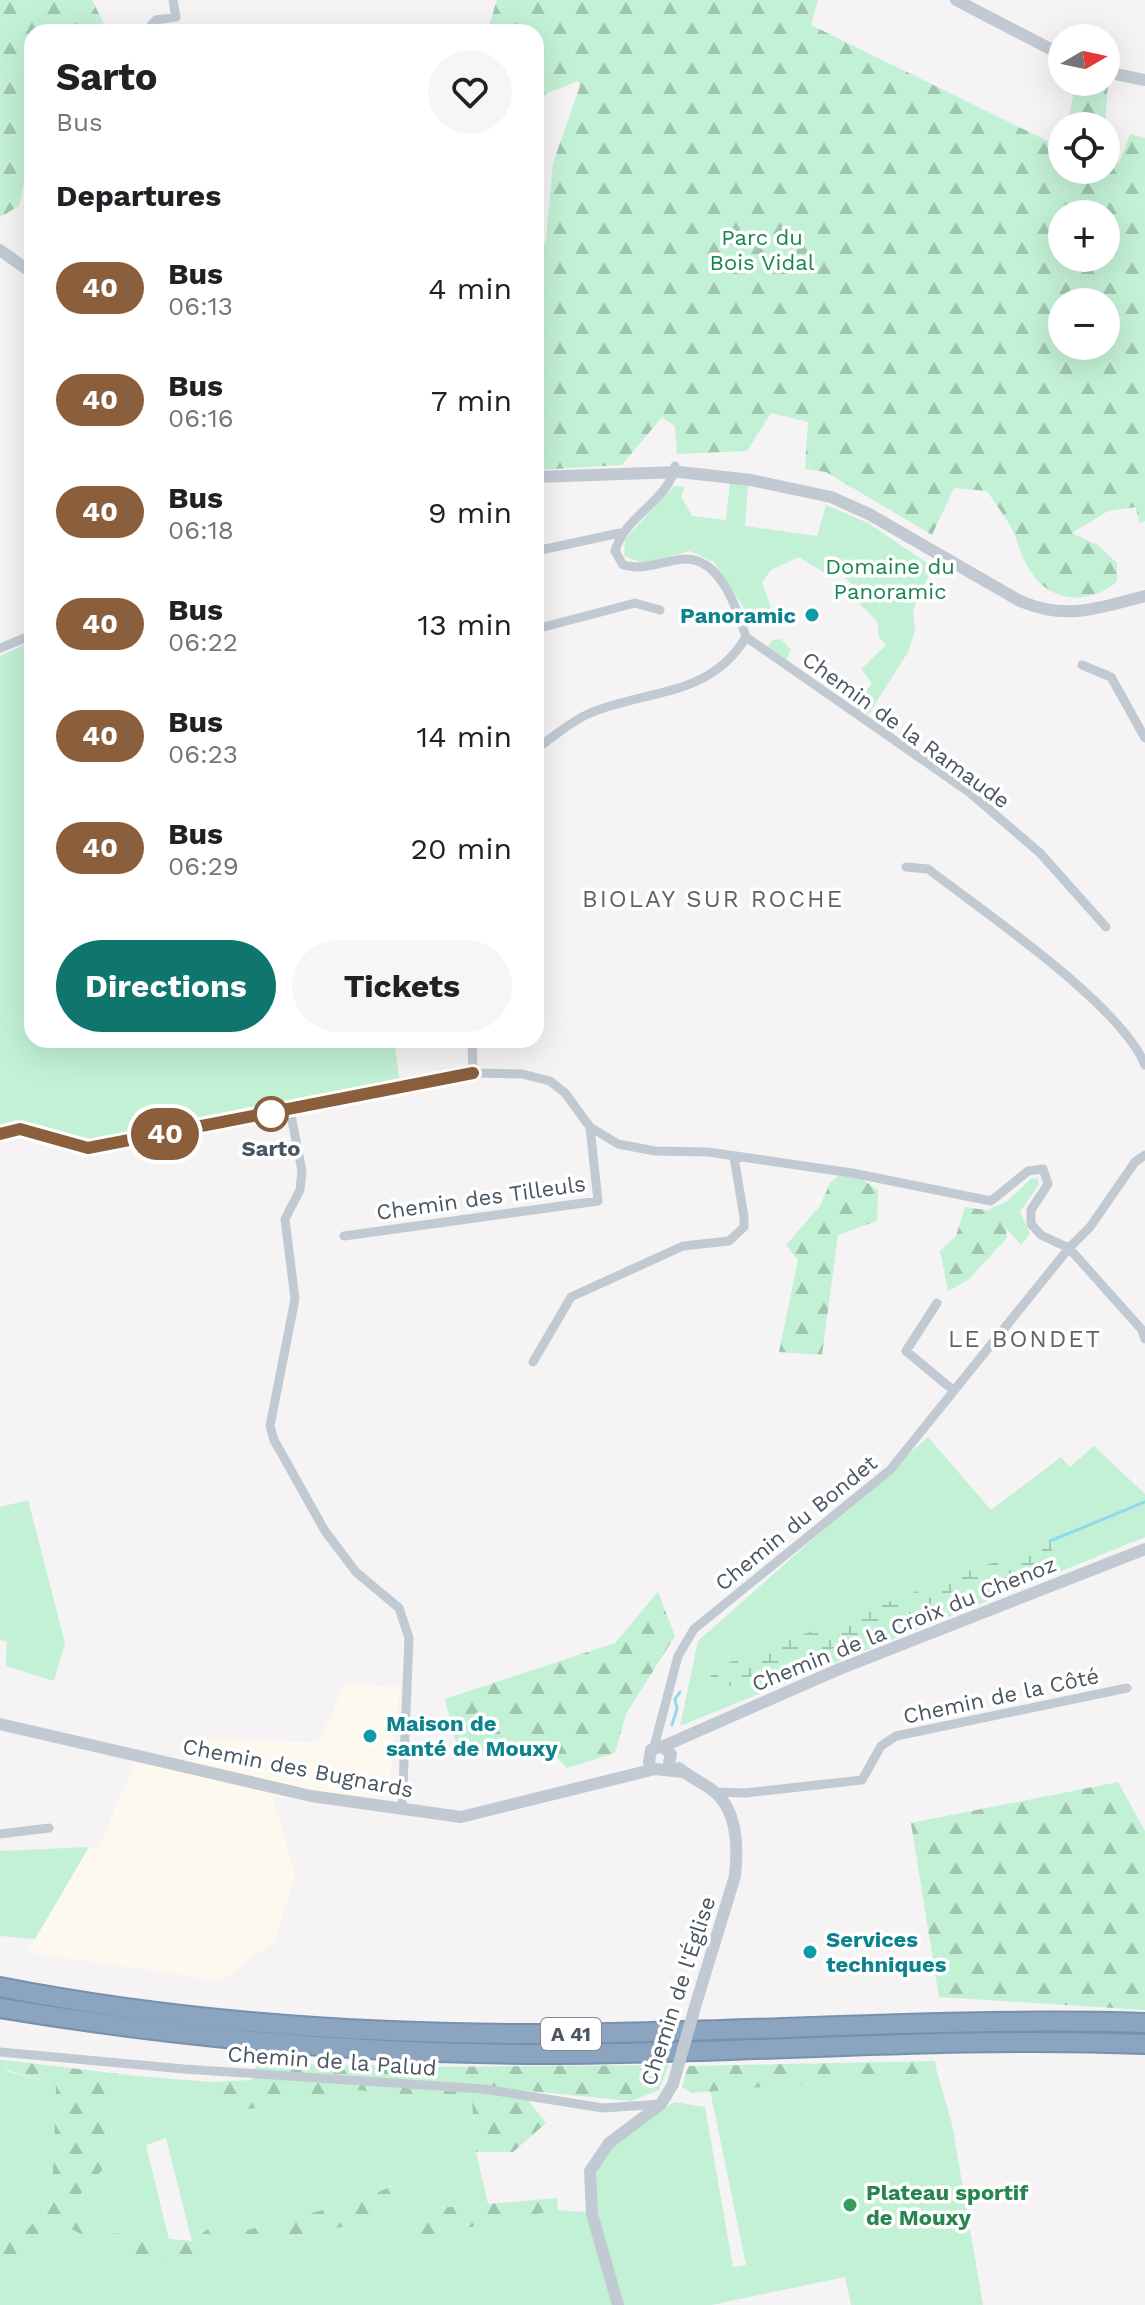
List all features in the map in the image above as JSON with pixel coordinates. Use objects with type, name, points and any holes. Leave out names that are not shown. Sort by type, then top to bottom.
[{"type":"highway","name":"A 41","points":[[0,1987],[156,2011],[257,2022],[437,2033],[603,2033],[996,2020],[1145,2023]]},
{"type":"highway","name":"A 41","points":[[0,2008],[148,2031],[332,2049],[621,2054],[938,2042],[1145,2044]]},
{"type":"highway","points":[[0,2020],[148,2031]]},
{"type":"street","points":[[152,24],[156,20],[176,17],[173,0]]},
{"type":"street","points":[[956,0],[1048,48]]},
{"type":"street","points":[[1120,75],[1145,80]]},
{"type":"street","points":[[0,250],[24,267]]},
{"type":"street","points":[[544,477],[671,474],[751,480],[831,497],[869,514],[1020,601],[1044,611],[1078,613],[1145,596]]},
{"type":"street","points":[[544,744],[587,714],[711,676],[733,659],[746,637],[731,593],[705,565],[687,559],[637,569],[623,565],[615,551],[620,533],[671,474]]},
{"type":"street","points":[[544,549],[620,533]]},
{"type":"street","points":[[544,627],[635,603],[660,610]]},
{"type":"street","name":"Chemin de la Ramaude","points":[[746,637],[969,792],[1040,853],[1106,927]]},
{"type":"street","points":[[0,648],[24,638]]},
{"type":"street","points":[[1082,665],[1111,677],[1145,738]]},
{"type":"street","points":[[906,867],[928,869],[1079,988],[1122,1029],[1145,1065]]},
{"type":"street","points":[[472,1048],[473,1073]]},
{"type":"street","points":[[0,1134],[20,1129],[88,1148],[473,1073],[522,1074],[550,1081],[565,1093],[590,1127],[604,1139],[636,1148],[708,1152],[852,1173],[991,1201],[1028,1171],[1043,1169],[1048,1184],[1031,1210],[1031,1224],[1041,1235],[1069,1248],[1134,1321],[1145,1339]]},
{"type":"street","points":[[290,1110],[302,1171],[300,1190],[285,1219],[295,1299],[270,1426],[274,1440],[325,1531],[356,1572],[399,1608],[406,1621],[409,1638],[402,1810]]},
{"type":"street","name":"Chemin des Tilleuls","points":[[344,1236],[598,1201],[590,1127]]},
{"type":"street","name":"Chemin du Bondet","points":[[662,1756],[662,1725],[678,1656],[694,1629],[890,1470],[1069,1248],[1090,1227],[1135,1162],[1145,1155]]},
{"type":"street","points":[[533,1362],[571,1297],[683,1246],[718,1244],[738,1236],[744,1227],[744,1217],[734,1157]]},
{"type":"street","points":[[937,1303],[906,1351],[953,1390]]},
{"type":"street","name":"Chemin de la Croix du Chenoz","points":[[662,1756],[680,1738],[837,1670],[1145,1549]]},
{"type":"street","name":"Chemin de la Côté","points":[[715,1792],[745,1793],[862,1780],[881,1746],[896,1736],[1127,1688]]},
{"type":"street","name":"Chemin des Bugnards","points":[[0,1724],[311,1796],[461,1817],[635,1773],[662,1756]]},
{"type":"street","points":[[662,1756],[715,1792]]},
{"type":"street","name":"Chemin de l'Église","points":[[618,2305],[592,2214],[590,2171],[609,2143],[661,2104],[673,2084],[735,1876],[735,1832],[729,1814],[715,1792]]},
{"type":"street","points":[[0,1834],[49,1828]]},
{"type":"street","name":"Chemin de la Palud","points":[[0,2052],[184,2069],[484,2089],[603,2108],[661,2104]]},
{"type":"shaded area","points":[[345,1684],[400,1687],[388,1796],[273,1798],[295,1874],[275,1941],[221,1981],[27,1952],[89,1847],[97,1850],[136,1761],[200,1760],[204,1740],[318,1742]]},
{"type":"green space","points":[[0,0],[92,0],[104,24],[24,24],[24,183],[19,206],[0,217]]},
{"type":"green space","name":"Parc du Bois Vidal","points":[[497,0],[818,0],[811,25],[1048,141],[1048,184],[1120,184],[1120,160],[1130,134],[1145,138],[1145,521],[1139,523],[1136,507],[1108,511],[1072,533],[1099,546],[1117,563],[1117,582],[1093,595],[1080,597],[1068,597],[1046,588],[1028,567],[1011,527],[987,491],[954,488],[932,535],[826,472],[805,469],[808,422],[771,413],[747,451],[677,454],[675,426],[662,417],[622,465],[544,470],[544,243],[553,163],[580,86],[578,81],[544,97],[544,24],[490,24]]},
{"type":"green space","points":[[1073,96],[1107,96],[1106,112],[1070,112]]},
{"type":"green space","name":"Domaine du Panoramic","points":[[730,483],[748,486],[745,526],[817,536],[826,505],[868,523],[933,567],[913,610],[915,631],[908,652],[868,715],[854,708],[872,683],[861,669],[886,645],[879,638],[877,621],[859,603],[859,591],[837,570],[826,574],[799,557],[771,570],[762,582],[777,625],[747,613],[714,562],[690,551],[643,563],[624,556],[625,539],[674,486],[685,487],[681,496],[692,516],[726,520]]},
{"type":"green space","points":[[781,639],[791,650],[785,662],[767,647],[773,640]]},
{"type":"green space","points":[[24,645],[24,1048],[395,1048],[400,1082],[80,1142],[12,1122],[0,1125],[0,656]]},
{"type":"green space","points":[[839,1175],[860,1178],[878,1190],[877,1221],[838,1235],[822,1355],[779,1352],[798,1260],[786,1245],[820,1206],[830,1183]]},
{"type":"green space","points":[[1032,1178],[1038,1179],[1039,1184],[1020,1212],[1030,1234],[1021,1245],[1006,1228],[1005,1213],[987,1210],[1006,1202]]},
{"type":"green space","points":[[965,1207],[1005,1213],[1007,1238],[968,1280],[948,1291],[940,1251],[956,1236]]},
{"type":"green space","points":[[928,1437],[991,1510],[1061,1457],[1070,1467],[1094,1446],[1145,1494],[1145,1537],[680,1726],[698,1641]]},
{"type":"green space","points":[[28,1500],[65,1643],[54,1681],[6,1666],[7,1642],[0,1640],[0,1507]]},
{"type":"green space","points":[[1050,1541],[1054,1559],[858,1639],[707,1694],[712,1669]]},
{"type":"green space","points":[[658,1592],[675,1636],[626,1714],[615,1753],[567,1768],[542,1741],[459,1755],[445,1699],[615,1643]]},
{"type":"green space","points":[[1118,1782],[1145,1831],[1145,2010],[939,1997],[911,1823]]},
{"type":"green space","points":[[89,1847],[35,1939],[0,1936],[0,1851]]},
{"type":"green space","points":[[0,2060],[4,2060],[6,2071],[56,2084],[52,2202],[17,2242],[0,2231]]},
{"type":"green space","points":[[4,2060],[136,2076],[110,2106],[113,2158],[69,2207],[112,2233],[192,2241],[208,2229],[220,2253],[146,2266],[59,2223],[3,2282],[0,2278],[0,2231],[17,2241],[52,2202],[56,2084],[6,2070]]},
{"type":"green space","points":[[935,2061],[937,2072],[692,2093],[682,2087],[688,2066]]},
{"type":"green space","points":[[258,2062],[424,2067],[669,2065],[659,2090],[631,2101],[520,2090],[546,2123],[513,2152],[476,2152],[472,2102],[356,2090],[215,2115],[211,2082],[251,2080]]},
{"type":"green space","name":"Plateau sportif de Mouxy","points":[[937,2072],[952,2124],[983,2305],[851,2305],[845,2277],[711,2305],[622,2305],[598,2226],[595,2184],[599,2166],[608,2149],[622,2136],[674,2102],[705,2107],[733,2267],[746,2265],[710,2090]]},
{"type":"green space","points":[[136,2076],[211,2082],[215,2115],[356,2090],[472,2102],[476,2152],[488,2204],[413,2210],[416,2237],[557,2210],[586,2212],[612,2305],[0,2305],[0,2278],[4,2281],[59,2223],[146,2266],[192,2241],[166,2138],[146,2145],[169,2240],[112,2233],[69,2207],[113,2158],[110,2106]],"holes":[[[405,2180],[412,2199],[353,2225],[254,2244],[245,2231],[357,2201]]]},
{"type":"green space","points":[[406,2180],[413,2199],[353,2225],[253,2244],[244,2231],[357,2201]]},
{"type":"green space","points":[[558,2198],[557,2210],[416,2238],[413,2210]]},
{"type":"waterway","points":[[1050,1541],[1145,1502]]},
{"type":"waterway","points":[[672,1725],[677,1709],[675,1699],[680,1692]]},
{"type":"bus line","name":"40","points":[[0,1134],[20,1129],[88,1148],[473,1073]]},
{"type":"place","name":"Panoramic","points":[[812,615]]},
{"type":"place","name":"Sarto","points":[[271,1114]]},
{"type":"place","name":"Maison de santé de Mouxy","points":[[370,1736]]},
{"type":"place","name":"Services techniques","points":[[810,1952]]},
{"type":"place","name":"Plateau sportif de Mouxy","points":[[850,2205]]},
{"type":"district","name":"BIOLAY SUR ROCHE","points":[[713,899]]},
{"type":"district","name":"LE BONDET","points":[[1025,1339]]}]
